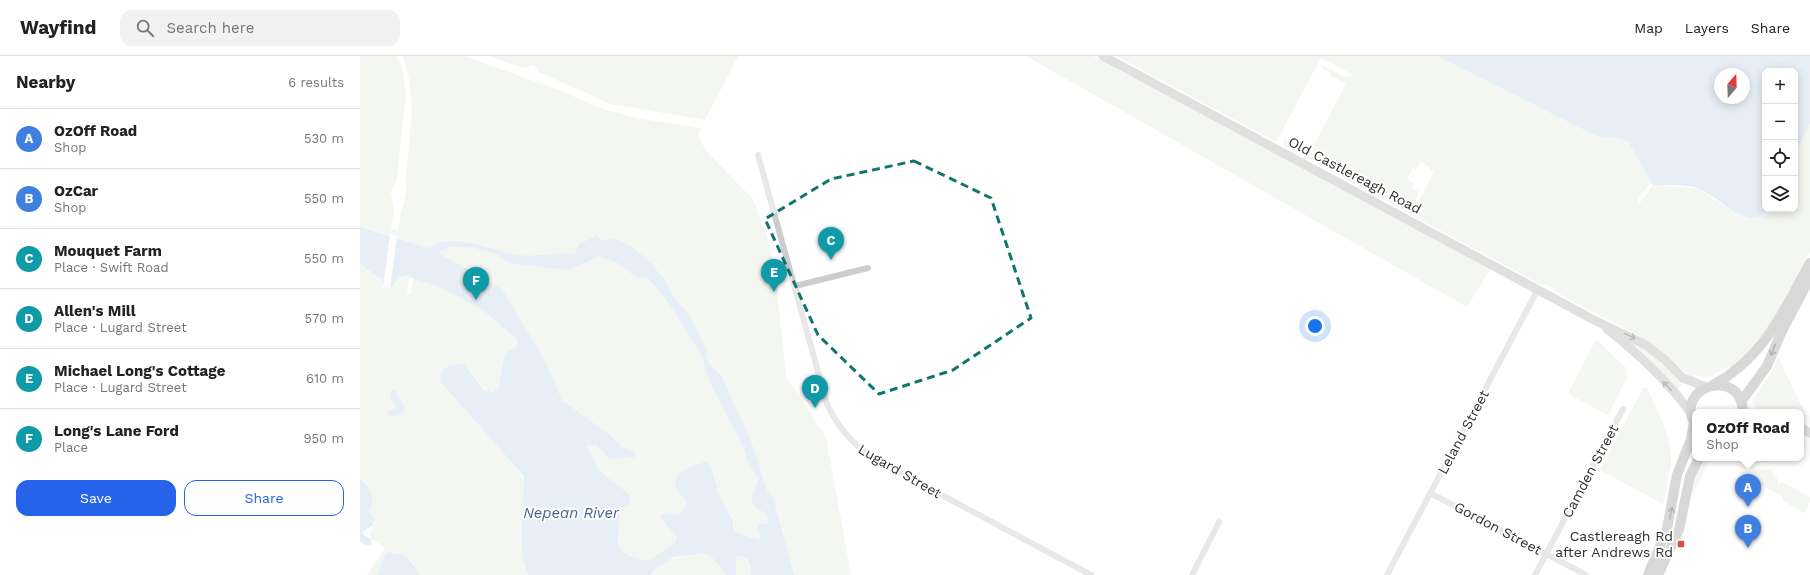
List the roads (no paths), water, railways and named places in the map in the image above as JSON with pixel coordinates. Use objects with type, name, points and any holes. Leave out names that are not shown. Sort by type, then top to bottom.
[{"type":"main road","points":[[1694,409],[1694,399],[1710,386],[1743,366],[1761,346],[1779,319],[1810,263]]},
{"type":"main road","points":[[1743,408],[1767,366],[1782,331],[1810,278]]},
{"type":"main road","points":[[1710,386],[1721,385],[1734,391],[1743,408]]},
{"type":"main road","points":[[1648,575],[1667,529],[1677,474],[1691,439],[1692,430]]},
{"type":"main road","points":[[1658,575],[1679,530],[1690,476],[1698,461]]},
{"type":"street","name":"Old Castlereagh Road","points":[[1103,56],[1594,320],[1646,345],[1665,360],[1683,378],[1710,386]]},
{"type":"street","name":"Lugard Street","points":[[758,155],[826,404],[834,419],[855,445],[869,456],[1091,575]]},
{"type":"street","points":[[795,286],[868,268]]},
{"type":"street","name":"Leland Street","points":[[1387,575],[1538,290]]},
{"type":"street","name":"Old Castlereagh Road","points":[[1594,320],[1624,342],[1647,365],[1679,399],[1692,418]]},
{"type":"street","name":"Camden Street","points":[[1535,575],[1623,409]]},
{"type":"street","points":[[1804,430],[1810,433],[1804,434]]},
{"type":"street","name":"Gordon Street","points":[[1430,493],[1586,575]]},
{"type":"street","points":[[1192,575],[1219,522]]},
{"type":"water","points":[[1437,56],[1810,56],[1810,123],[1798,149],[1798,68],[1762,68],[1762,212],[1765,212],[1761,216],[1753,218],[1743,216],[1733,211],[1705,191],[1697,188],[1653,185],[1650,183],[1649,178],[1628,142],[1620,139],[1597,136]]},
{"type":"water","name":"Nepean River","points":[[360,227],[428,248],[440,242],[461,241],[511,254],[575,254],[579,244],[597,235],[602,241],[614,238],[634,248],[652,264],[667,283],[674,298],[689,314],[707,349],[710,364],[724,380],[752,443],[768,492],[773,497],[794,575],[751,575],[750,566],[747,559],[739,556],[736,557],[736,575],[726,575],[711,556],[703,554],[674,557],[654,570],[651,575],[529,575],[523,559],[522,549],[523,475],[440,381],[442,370],[451,365],[464,364],[484,390],[493,392],[499,386],[505,353],[516,347],[518,343],[517,339],[481,309],[436,286],[406,276],[398,278],[393,286],[382,285],[382,280],[360,264]],"holes":[[[450,247],[469,247],[494,253],[507,262],[520,265],[567,270],[599,257],[616,262],[637,278],[646,277],[671,307],[701,355],[709,381],[744,449],[749,466],[759,479],[752,495],[752,503],[759,510],[766,513],[769,523],[757,524],[761,539],[758,540],[736,532],[733,527],[733,521],[720,497],[710,464],[704,462],[684,470],[675,481],[678,491],[687,503],[681,513],[678,515],[662,514],[661,518],[677,538],[675,543],[647,561],[630,556],[622,551],[618,543],[620,510],[621,507],[627,507],[631,500],[629,494],[600,471],[586,445],[597,445],[609,459],[634,458],[635,452],[621,446],[610,435],[562,400],[547,364],[502,289],[438,253]]]},
{"type":"water","points":[[391,390],[395,390],[404,405],[404,412],[401,415],[391,416],[386,412],[397,407],[390,397]]},
{"type":"water","points":[[360,479],[364,482],[372,494],[372,503],[368,513],[376,518],[372,526],[362,532],[365,536],[372,539],[371,546],[365,545],[360,541]]},
{"type":"water","points":[[388,553],[400,554],[408,558],[420,575],[378,575],[382,560]]},
{"type":"place","name":"Mouquet Farm","points":[[831,260]]},
{"type":"place","name":"Michael Long's Cottage","points":[[774,292]]},
{"type":"place","name":"Long's Lane Ford","points":[[476,300]]},
{"type":"place","name":"Allen's Mill","points":[[815,408]]},
{"type":"place","name":"OzOff Road","points":[[1748,507]]},
{"type":"place","name":"Castlereagh Rd after Andrews Rd","points":[[1681,544]]},
{"type":"place","name":"OzCar","points":[[1748,548]]}]
